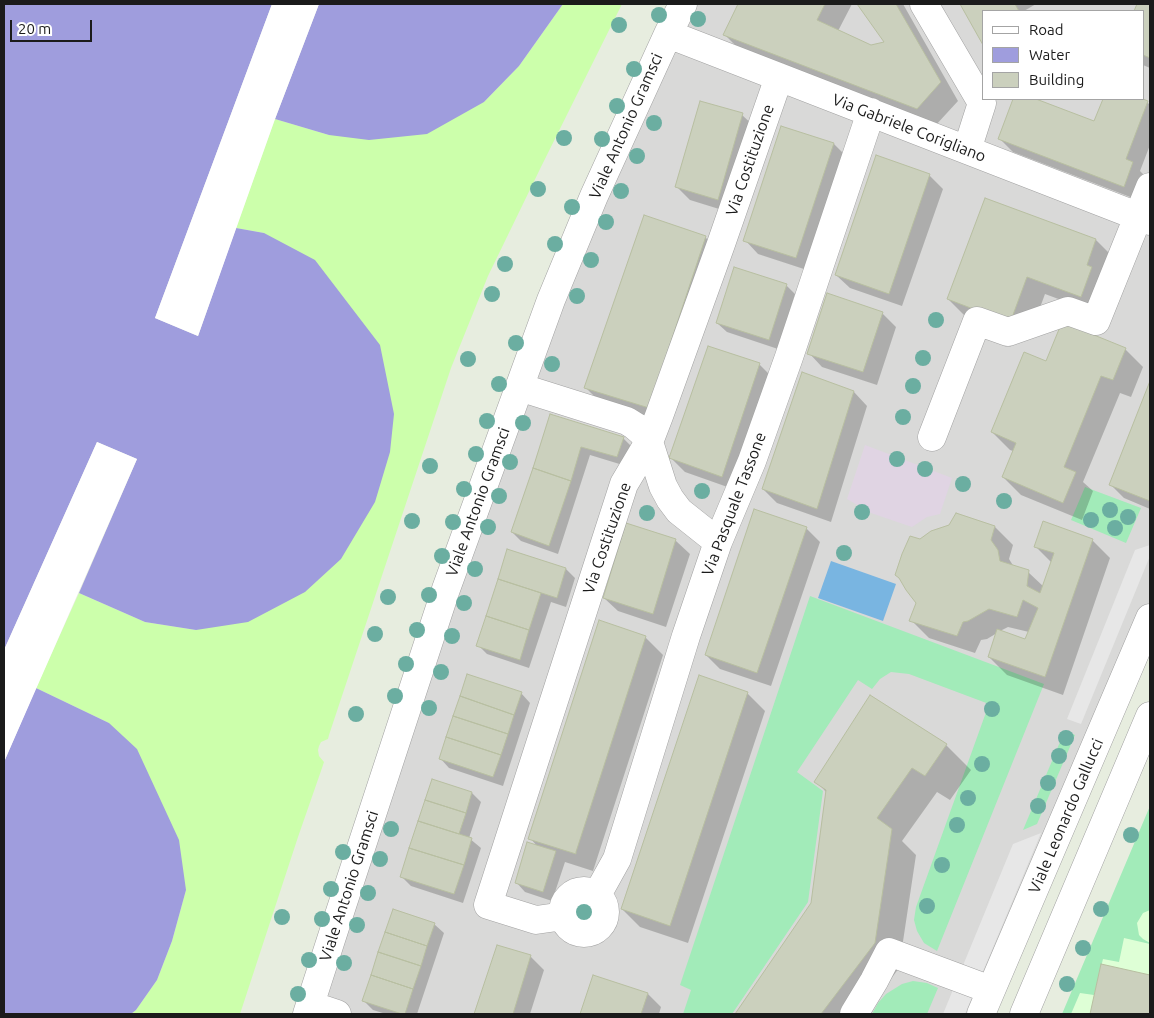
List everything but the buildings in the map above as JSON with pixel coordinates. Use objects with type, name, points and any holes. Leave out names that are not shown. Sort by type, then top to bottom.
[{"type":"street","name":"Viale Antonio Gramsci","points":[[309,1010],[446,589],[551,300],[590,205],[683,4]]},
{"type":"street","points":[[924,4],[982,103],[967,150]]},
{"type":"street","name":"Via Gabriele Corigliano","points":[[668,34],[1144,219]]},
{"type":"street","name":"Via Costituzione","points":[[597,895],[591,891],[580,891],[572,894],[565,904],[564,916],[536,920],[488,904],[624,484],[648,442],[721,244],[779,77]]},
{"type":"street","name":"Via Pasquale Tassone","points":[[597,895],[617,859],[686,636],[718,542],[752,461],[870,112]]},
{"type":"street","points":[[932,437],[976,321],[1008,332],[1068,311],[1096,322],[1144,219],[1150,186]]},
{"type":"street","points":[[519,387],[627,421],[635,426],[642,432],[648,442],[670,499],[679,510],[718,542]]},
{"type":"street","name":"Viale Leonardo Gallucci","points":[[986,1002],[1150,618]]},
{"type":"street","points":[[1024,1014],[1150,716]]},
{"type":"street","points":[[854,1014],[889,952],[986,1002]]},
{"type":"street","points":[[309,1010],[337,1014]]},
{"type":"shaded area","points":[[683,4],[1150,4],[1150,618],[981,1014],[307,1014],[446,589]]},
{"type":"shaded area","points":[[865,445],[952,478],[940,514],[927,517],[912,527],[871,513],[847,499]]},
{"type":"shaded area","points":[[1085,487],[1141,508],[1126,543],[1071,520]]},
{"type":"shaded area","points":[[1150,545],[1150,556],[1081,724],[1067,719],[1135,550]]},
{"type":"shaded area","points":[[831,561],[896,584],[883,621],[818,598]]},
{"type":"shaded area","points":[[810,596],[1044,684],[937,951],[924,943],[917,931],[914,920],[916,907],[989,704],[909,674],[891,672],[880,679],[872,689],[858,680],[797,772],[823,791],[808,902],[732,1014],[683,1014],[691,990],[680,985]]},
{"type":"shaded area","points":[[1065,730],[1075,735],[1037,824],[1023,830]]},
{"type":"shaded area","points":[[1150,806],[1150,910],[1143,913],[1137,923],[1139,935],[1150,944],[1124,938],[1119,962],[1103,959],[1094,995],[1080,993],[1071,1014],[1062,1014]]},
{"type":"shaded area","points":[[1150,826],[1150,1014],[1071,1014],[1080,992]]},
{"type":"shaded area","points":[[1041,833],[965,1014],[943,1014],[1013,844]]},
{"type":"shaded area","points":[[913,981],[927,983],[938,988],[927,1014],[872,1014],[886,994],[902,984]]},
{"type":"sand","points":[[563,4],[622,4],[488,276],[451,368],[328,739],[321,742],[319,746],[319,756],[324,762],[240,1014],[131,1014],[136,1010],[157,980],[172,941],[186,890],[109,723],[36,688],[79,593],[145,622],[196,630],[264,233],[236,228],[275,119],[329,135],[484,102],[519,66]]},
{"type":"water","points":[[4,4],[272,4],[155,318],[198,336],[236,228],[264,233],[315,260],[380,345],[394,414],[390,452],[375,502],[341,559],[305,592],[248,622],[196,630],[145,622],[79,593],[137,459],[97,442],[4,650]]},
{"type":"water","points":[[319,4],[563,4],[519,66],[484,102],[427,134],[369,140],[329,135],[275,119]]},
{"type":"water","points":[[36,688],[109,723],[137,749],[179,840],[186,890],[172,941],[157,980],[136,1010],[131,1014],[4,1014],[4,762]]},
{"type":"pier","points":[[272,4],[319,4],[275,119],[198,336],[155,318]]},
{"type":"pier","points":[[97,442],[137,459],[4,762],[4,650]]}]
